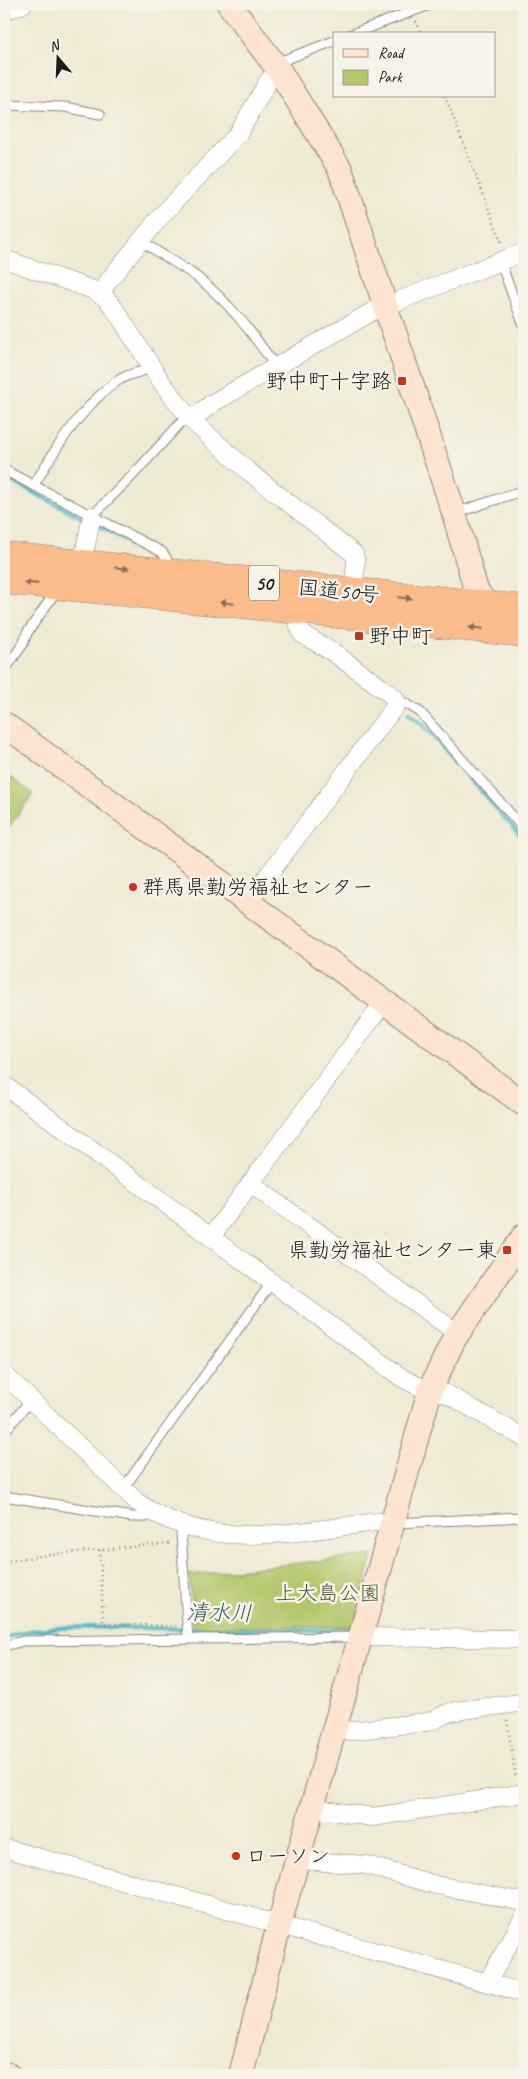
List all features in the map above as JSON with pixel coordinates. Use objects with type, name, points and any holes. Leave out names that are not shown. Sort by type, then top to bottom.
[{"type":"highway","name":"国道50号","points":[[4,556],[486,605],[523,628]]},
{"type":"highway","name":"国道50号","points":[[4,580],[301,611],[523,628]]},
{"type":"street","points":[[4,11],[23,4]]},
{"type":"street","points":[[229,4],[277,68],[340,170],[454,513],[476,590],[486,605]]},
{"type":"street","points":[[100,294],[109,280],[161,216],[238,134],[277,68]]},
{"type":"street","points":[[189,418],[386,305],[524,252]]},
{"type":"street","points":[[4,259],[100,294],[118,312],[151,366],[189,418],[242,466],[350,550],[356,561],[353,592]]},
{"type":"street","points":[[59,585],[80,564],[92,516]]},
{"type":"street","points":[[248,902],[396,703],[394,697],[334,654],[306,638],[299,629],[301,611]]},
{"type":"street","points":[[4,724],[524,1104]]},
{"type":"street","points":[[210,1237],[384,1002]]},
{"type":"street","points":[[4,1085],[402,1378],[430,1390],[447,1394],[524,1438]]},
{"type":"street","points":[[250,1183],[457,1333]]},
{"type":"street","points":[[241,2075],[279,1925],[430,1390],[457,1333],[524,1236]]},
{"type":"street","points":[[4,1374],[123,1489],[183,1534],[206,1532],[236,1536],[378,1522],[393,1523]]},
{"type":"street","points":[[361,1637],[524,1639]]},
{"type":"street","points":[[335,1728],[350,1731],[427,1722],[436,1720],[450,1712],[524,1702]]},
{"type":"street","points":[[312,1808],[373,1817],[521,1793]]},
{"type":"street","points":[[4,1848],[524,1993]]},
{"type":"street","points":[[298,1860],[366,1865],[436,1885],[524,1902]]},
{"type":"street","points":[[487,1983],[524,1917]]},
{"type":"street","points":[[4,2074],[8,2075]]},
{"type":"lane","points":[[357,32],[432,4]]},
{"type":"lane","points":[[277,68],[333,41]]},
{"type":"lane","points":[[4,105],[65,107],[100,114]]},
{"type":"lane","points":[[141,240],[198,278],[222,299],[239,317],[276,367]]},
{"type":"lane","points":[[504,260],[524,326]]},
{"type":"lane","points":[[34,485],[77,422],[98,398],[120,379],[151,366]]},
{"type":"lane","points":[[92,516],[189,418]]},
{"type":"lane","points":[[4,470],[162,552],[167,559],[167,573]]},
{"type":"lane","points":[[454,513],[524,490]]},
{"type":"lane","points":[[4,671],[59,585]]},
{"type":"lane","points":[[396,703],[405,703],[420,712],[524,830]]},
{"type":"lane","points":[[123,1489],[272,1282]]},
{"type":"lane","points":[[4,1432],[31,1400]]},
{"type":"lane","points":[[4,1496],[132,1517],[146,1517],[150,1511]]},
{"type":"lane","points":[[393,1523],[524,1516]]},
{"type":"lane","points":[[183,1534],[188,1638]]},
{"type":"lane","points":[[4,1646],[23,1641],[361,1637]]},
{"type":"path","points":[[446,98],[504,260]]},
{"type":"path","points":[[4,1562],[46,1555],[100,1550],[183,1534]]},
{"type":"path","points":[[100,1550],[103,1621],[105,1624],[187,1625]]},
{"type":"path","points":[[505,1706],[521,1793]]},
{"type":"green space","points":[[4,772],[33,794],[4,834]]},
{"type":"green space","name":"上大島公園","points":[[373,1555],[354,1627],[193,1627],[189,1575]]},
{"type":"waterway","points":[[4,477],[87,520]]},
{"type":"waterway","points":[[94,523],[148,551]]},
{"type":"waterway","points":[[409,713],[422,724],[524,840]]},
{"type":"waterway","name":"清水川","points":[[4,1639],[18,1634],[53,1628],[111,1627],[353,1631]]},
{"type":"place","name":"野中町十字路","points":[[402,381]]},
{"type":"place","name":"野中町","points":[[359,636]]},
{"type":"place","name":"群馬県勤労福祉センター","points":[[133,887]]},
{"type":"place","name":"県勤労福祉センター東","points":[[507,1250]]},
{"type":"place","name":"ローソン","points":[[236,1856]]}]
